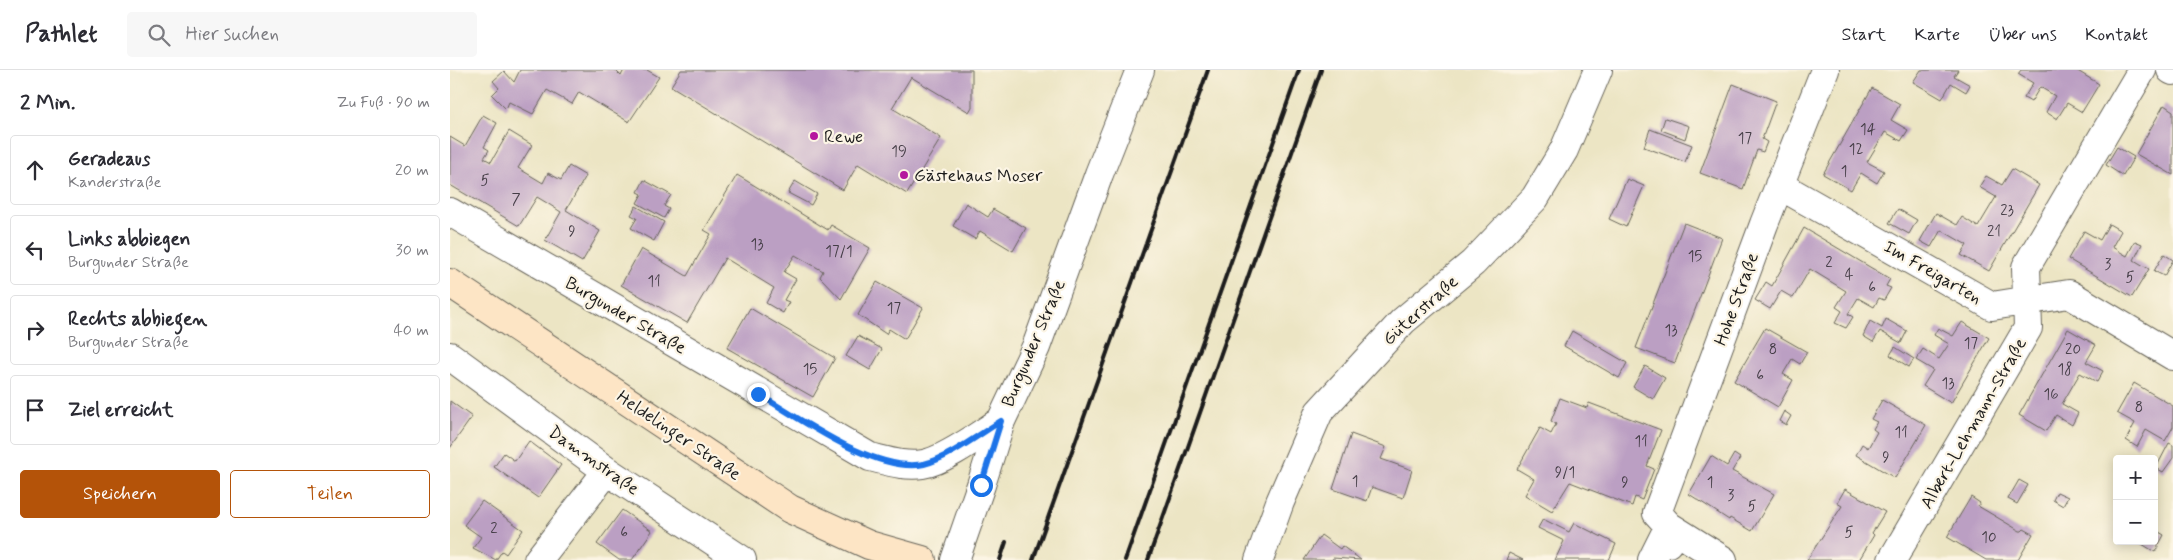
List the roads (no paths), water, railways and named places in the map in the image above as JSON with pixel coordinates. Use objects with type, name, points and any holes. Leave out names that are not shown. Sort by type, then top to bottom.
[{"type":"street","name":"Burgunder Straße","points":[[450,212],[870,457],[902,464],[924,464],[956,449],[1001,421],[1036,347],[1099,174],[1140,70]]},
{"type":"street","name":"Güterstraße","points":[[1259,560],[1280,502],[1319,412],[1403,320],[1473,263],[1535,198],[1564,150],[1598,70]]},
{"type":"street","name":"Hohe Straße","points":[[1668,560],[1669,526],[1657,514],[1779,185],[1825,70]]},
{"type":"street","name":"Albert-Lehmann-Straße","points":[[1892,560],[2028,328],[2026,267],[2142,70]]},
{"type":"street","name":"Im Freigarten","points":[[1779,185],[1992,306],[2069,294],[2173,356]]},
{"type":"street","name":"Heldelinger Straße","points":[[450,283],[790,509],[869,546],[922,560]]},
{"type":"street","name":"Dammstraße","points":[[450,356],[607,471],[742,560]]},
{"type":"street","points":[[955,560],[1001,421]]},
{"type":"street","points":[[538,560],[607,471]]},
{"type":"street","points":[[1652,560],[1669,526],[1723,560]]},
{"type":"railway","points":[[1033,560],[1208,70]]},
{"type":"railway","points":[[1125,560],[1299,70]]},
{"type":"railway","points":[[1148,560],[1321,70]]},
{"type":"railway","points":[[1000,560],[1006,542]]},
{"type":"place","name":"Rewe","points":[[814,136]]},
{"type":"place","name":"Gästehaus Moser","points":[[904,175]]}]
